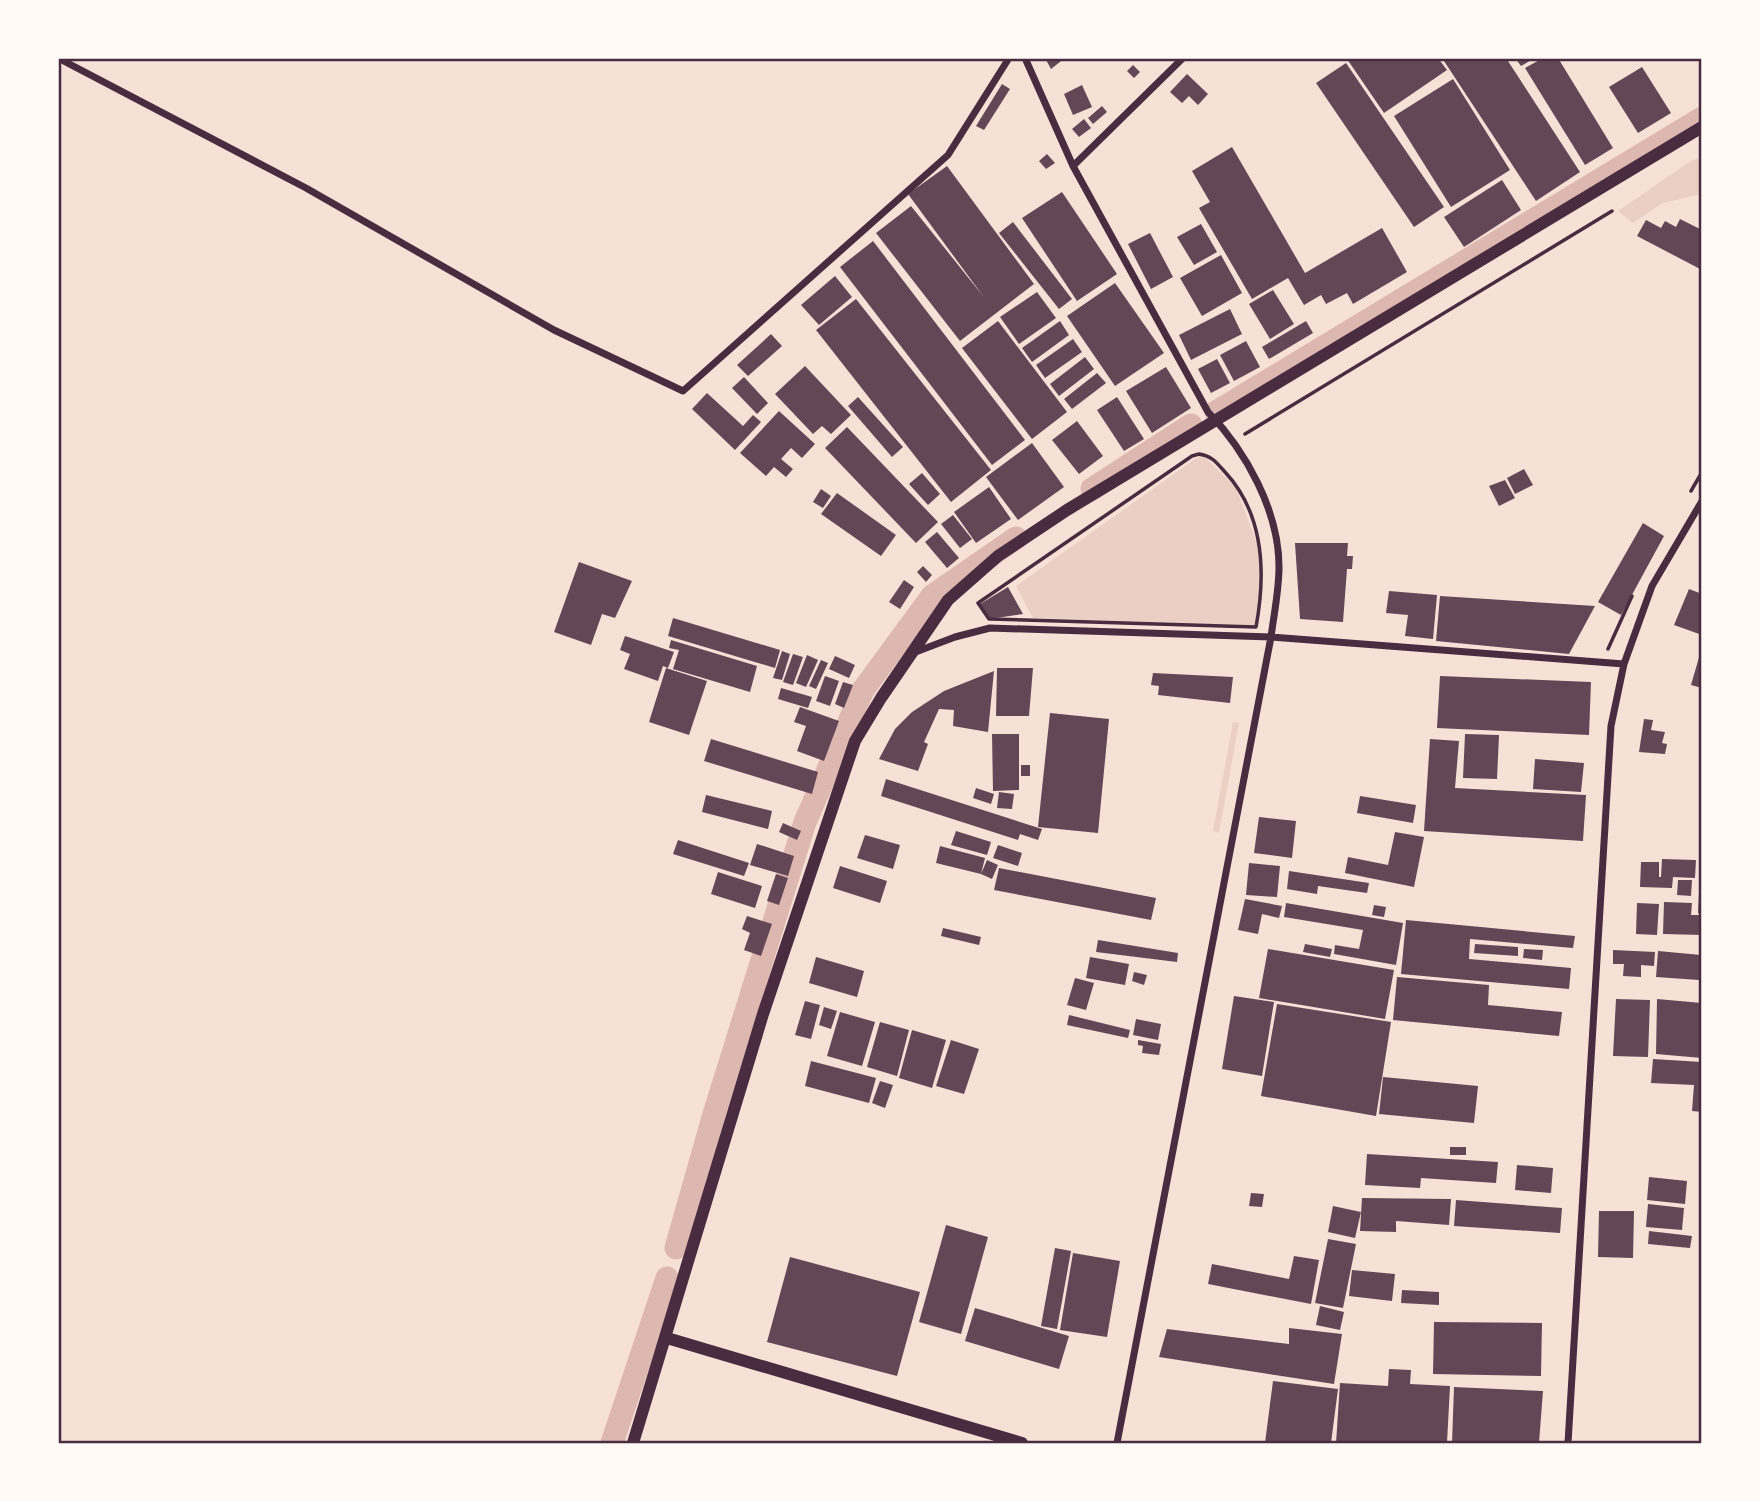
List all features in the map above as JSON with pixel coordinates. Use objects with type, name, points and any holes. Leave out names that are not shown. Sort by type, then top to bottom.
[{"type":"street","points":[[58,58],[306,188],[554,330],[683,391],[948,155],[1009,58]]},
{"type":"street","points":[[1025,58],[1073,166],[1208,412],[1234,443],[1271,515],[1279,568],[1271,637],[1116,1443]]},
{"type":"street","points":[[1073,166],[1183,58]]},
{"type":"street","points":[[633,1443],[763,1014],[855,741],[947,600],[998,556],[1143,462],[1218,422],[1702,127]]},
{"type":"street","points":[[1684,138],[1702,136]]},
{"type":"street","points":[[1568,1443],[1611,726],[1624,664],[1652,586],[1702,501]]},
{"type":"street","points":[[911,653],[954,637],[990,628],[1271,637],[1624,664]]},
{"type":"street","points":[[667,1338],[1022,1443]]},
{"type":"path","points":[[1249,446],[1242,435],[1612,211]]},
{"type":"path","points":[[1192,456],[1211,456],[1241,488],[1259,541],[1260,604],[1256,627],[1038,619],[989,619],[978,603],[1192,456]]},
{"type":"path","points":[[1689,496],[1702,472]]},
{"type":"path","points":[[1605,656],[1634,591]]},
{"type":"shaded area","points":[[1702,158],[1702,194],[1663,203],[1633,223],[1618,211],[1692,160]]},
{"type":"shaded area","points":[[1202,454],[1236,488],[1261,554],[1259,627],[1033,618],[1016,586]]},
{"type":"shaded area","points":[[1233,722],[1239,723],[1219,833],[1213,831]]},
{"type":"building","points":[[1045,58],[1065,58],[1051,69]]},
{"type":"building","points":[[1438,58],[1447,70],[1384,113],[1347,59]]},
{"type":"building","points":[[1442,58],[1506,58],[1580,172],[1536,201]]},
{"type":"building","points":[[1515,58],[1535,58],[1521,66]]},
{"type":"building","points":[[1543,58],[1558,58],[1613,148],[1585,165],[1525,68]]},
{"type":"building","points":[[1346,63],[1444,207],[1414,227],[1316,83]]},
{"type":"building","points":[[1133,65],[1140,72],[1134,78],[1127,71]]},
{"type":"building","points":[[1642,67],[1671,113],[1638,133],[1609,87]]},
{"type":"building","points":[[1187,74],[1208,94],[1198,105],[1189,96],[1182,103],[1170,92]]},
{"type":"building","points":[[1453,79],[1510,170],[1451,207],[1394,116]]},
{"type":"building","points":[[1002,84],[1010,89],[984,130],[976,126]]},
{"type":"building","points":[[1082,85],[1092,107],[1073,115],[1064,94]]},
{"type":"building","points":[[1102,106],[1107,112],[1093,124],[1088,118]]},
{"type":"building","points":[[1084,119],[1091,128],[1079,137],[1072,129]]},
{"type":"building","points":[[1232,147],[1305,273],[1382,228],[1407,272],[1353,304],[1347,293],[1326,304],[1321,295],[1304,305],[1288,278],[1252,299],[1199,208],[1210,202],[1192,171]]},
{"type":"building","points":[[1047,154],[1055,163],[1046,169],[1039,161]]},
{"type":"building","points":[[947,166],[1034,284],[960,341],[876,233],[911,206],[983,296],[908,194]]},
{"type":"building","points":[[1502,180],[1521,210],[1464,247],[1444,217]]},
{"type":"building","points":[[1062,192],[1117,274],[1077,301],[1022,218]]},
{"type":"building","points":[[1680,219],[1702,230],[1702,270],[1637,236],[1646,220],[1661,228],[1665,221],[1676,227]]},
{"type":"building","points":[[1013,222],[1072,299],[1059,309],[999,233]]},
{"type":"building","points":[[1201,224],[1217,252],[1194,265],[1177,237]]},
{"type":"building","points":[[1150,233],[1173,277],[1151,289],[1128,244]]},
{"type":"building","points":[[873,241],[1025,440],[992,465],[840,267]]},
{"type":"building","points":[[1221,255],[1242,293],[1202,316],[1180,278]]},
{"type":"building","points":[[835,276],[852,297],[819,325],[801,305]]},
{"type":"building","points":[[1115,283],[1164,353],[1115,386],[1067,316]]},
{"type":"building","points":[[1273,290],[1294,324],[1270,339],[1249,304]]},
{"type":"building","points":[[1037,292],[1056,318],[1019,344],[1000,317]]},
{"type":"building","points":[[856,299],[991,470],[951,502],[816,330]]},
{"type":"building","points":[[1230,309],[1242,334],[1191,360],[1179,335]]},
{"type":"building","points":[[998,321],[1067,412],[1032,439],[962,348]]},
{"type":"building","points":[[1060,321],[1069,335],[1032,362],[1022,348]]},
{"type":"building","points":[[1306,321],[1313,333],[1269,359],[1262,347]]},
{"type":"building","points":[[771,334],[782,346],[748,376],[737,365]]},
{"type":"building","points":[[1073,339],[1082,352],[1045,378],[1036,365]]},
{"type":"building","points":[[1246,341],[1260,367],[1234,381],[1220,355]]},
{"type":"building","points":[[1085,357],[1094,369],[1059,396],[1050,384]]},
{"type":"building","points":[[1217,359],[1230,383],[1211,393],[1198,369]]},
{"type":"building","points":[[805,366],[851,415],[831,434],[822,426],[813,434],[775,394]]},
{"type":"building","points":[[1166,367],[1191,408],[1152,433],[1126,391]]},
{"type":"building","points":[[1097,373],[1106,383],[1072,409],[1064,399]]},
{"type":"building","points":[[744,377],[768,403],[757,414],[732,388]]},
{"type":"building","points":[[707,393],[743,426],[753,415],[761,422],[735,450],[692,409]]},
{"type":"building","points":[[858,397],[903,447],[892,457],[848,406]]},
{"type":"building","points":[[1117,397],[1144,439],[1124,451],[1097,410]]},
{"type":"building","points":[[779,411],[815,444],[802,458],[791,448],[781,459],[793,469],[786,477],[774,467],[766,476],[740,453]]},
{"type":"building","points":[[1077,421],[1103,456],[1079,474],[1052,440]]},
{"type":"building","points":[[847,427],[938,522],[916,543],[825,448]]},
{"type":"building","points":[[1032,443],[1064,487],[1018,520],[986,477]]},
{"type":"building","points":[[1524,469],[1533,485],[1515,494],[1507,478]]},
{"type":"building","points":[[922,473],[940,494],[928,505],[909,484]]},
{"type":"building","points":[[1505,480],[1515,498],[1499,506],[1489,486]]},
{"type":"building","points":[[989,487],[1011,519],[976,543],[954,512]]},
{"type":"building","points":[[821,489],[831,496],[823,508],[813,502]]},
{"type":"building","points":[[837,493],[896,535],[881,556],[821,514]]},
{"type":"building","points":[[953,515],[972,539],[960,548],[941,524]]},
{"type":"building","points":[[1643,523],[1664,536],[1621,615],[1598,602]]},
{"type":"building","points":[[937,532],[959,558],[947,568],[925,542]]},
{"type":"building","points":[[1295,543],[1348,543],[1347,556],[1353,556],[1352,569],[1347,569],[1343,622],[1300,619]]},
{"type":"building","points":[[579,562],[632,581],[615,618],[602,614],[591,645],[554,632]]},
{"type":"building","points":[[923,566],[932,575],[926,582],[917,572]]},
{"type":"building","points":[[904,580],[914,587],[900,609],[889,602]]},
{"type":"building","points":[[1008,587],[1023,614],[989,619],[980,604]]},
{"type":"building","points":[[1689,589],[1702,594],[1702,635],[1674,625]]},
{"type":"building","points":[[1389,591],[1437,595],[1433,639],[1405,636],[1408,615],[1386,613]]},
{"type":"building","points":[[1440,596],[1595,606],[1569,654],[1436,641]]},
{"type":"building","points":[[673,618],[780,650],[775,668],[668,636]]},
{"type":"building","points":[[625,636],[674,652],[668,668],[663,666],[658,681],[624,669],[630,654],[620,650]]},
{"type":"building","points":[[671,640],[757,666],[750,692],[673,669],[679,650],[669,648]]},
{"type":"building","points":[[1702,647],[1702,688],[1691,685]]},
{"type":"building","points":[[782,651],[790,654],[782,680],[773,678]]},
{"type":"building","points":[[793,654],[803,657],[793,685],[783,682]]},
{"type":"building","points":[[807,655],[818,660],[806,687],[796,683]]},
{"type":"building","points":[[835,656],[855,665],[849,678],[829,669]]},
{"type":"building","points":[[821,660],[828,663],[816,689],[809,686]]},
{"type":"building","points":[[666,668],[707,681],[689,735],[649,722]]},
{"type":"building","points":[[997,668],[1033,668],[1029,716],[996,716]]},
{"type":"building","points":[[994,671],[988,732],[953,726],[954,710],[939,709],[924,742],[928,744],[918,771],[879,759],[895,729],[912,712],[944,691]]},
{"type":"building","points":[[1153,673],[1233,677],[1230,703],[1158,695],[1159,686],[1151,685]]},
{"type":"building","points":[[825,676],[839,681],[830,706],[816,701]]},
{"type":"building","points":[[1440,676],[1591,682],[1589,735],[1437,728]]},
{"type":"building","points":[[843,682],[853,685],[844,708],[835,704]]},
{"type":"building","points":[[781,688],[812,697],[808,708],[778,699]]},
{"type":"building","points":[[800,707],[839,721],[824,761],[797,751],[806,726],[794,722]]},
{"type":"building","points":[[1050,713],[1109,719],[1098,833],[1038,827]]},
{"type":"building","points":[[1644,719],[1653,720],[1651,730],[1665,732],[1662,743],[1667,744],[1665,754],[1639,752]]},
{"type":"building","points":[[992,734],[1019,734],[1019,790],[993,791]]},
{"type":"building","points":[[1465,734],[1499,735],[1497,779],[1463,778]]},
{"type":"building","points":[[711,739],[818,772],[812,794],[704,761]]},
{"type":"building","points":[[1430,739],[1459,741],[1455,788],[1586,795],[1583,841],[1424,831]]},
{"type":"building","points":[[1535,759],[1584,763],[1581,792],[1533,789]]},
{"type":"building","points":[[1021,765],[1030,765],[1030,776],[1021,776]]},
{"type":"building","points":[[886,779],[1042,829],[1038,840],[1020,834],[1018,840],[881,796]]},
{"type":"building","points":[[976,788],[994,794],[991,804],[973,798]]},
{"type":"building","points":[[999,792],[1014,794],[1012,809],[997,808]]},
{"type":"building","points":[[706,795],[772,811],[768,829],[702,812]]},
{"type":"building","points":[[1360,796],[1416,805],[1413,823],[1357,813]]},
{"type":"building","points":[[1259,817],[1296,821],[1292,858],[1254,853]]},
{"type":"building","points":[[783,823],[801,831],[797,840],[779,832]]},
{"type":"building","points":[[956,831],[991,842],[987,855],[951,845]]},
{"type":"building","points":[[1395,832],[1424,837],[1414,887],[1345,873],[1348,857],[1388,865]]},
{"type":"building","points":[[865,835],[900,845],[893,869],[857,858]]},
{"type":"building","points":[[678,840],[749,863],[744,876],[673,854]]},
{"type":"building","points":[[757,844],[794,856],[788,876],[750,865]]},
{"type":"building","points":[[998,845],[1022,853],[1018,866],[993,858]]},
{"type":"building","points":[[940,846],[985,858],[981,874],[936,863]]},
{"type":"building","points":[[1662,859],[1696,860],[1695,878],[1673,877],[1672,888],[1640,887],[1641,862],[1659,862],[1661,877]]},
{"type":"building","points":[[987,860],[998,865],[992,879],[981,874]]},
{"type":"building","points":[[1249,863],[1280,866],[1277,897],[1246,895]]},
{"type":"building","points":[[840,866],[887,881],[880,903],[833,888]]},
{"type":"building","points":[[999,868],[1156,898],[1151,920],[994,890]]},
{"type":"building","points":[[1289,871],[1369,883],[1367,893],[1318,886],[1317,894],[1287,889]]},
{"type":"building","points":[[718,872],[762,886],[755,908],[711,894]]},
{"type":"building","points":[[1700,872],[1702,913],[1698,913]]},
{"type":"building","points":[[776,874],[788,878],[779,905],[767,901]]},
{"type":"building","points":[[1678,880],[1692,880],[1691,896],[1677,895]]},
{"type":"building","points":[[1245,899],[1282,906],[1279,918],[1262,914],[1258,934],[1238,930]]},
{"type":"building","points":[[1664,902],[1692,903],[1691,915],[1702,915],[1702,935],[1663,934]]},
{"type":"building","points":[[1286,903],[1403,923],[1396,965],[1334,954],[1335,945],[1359,949],[1363,930],[1284,917]]},
{"type":"building","points":[[1637,903],[1659,904],[1657,935],[1636,934]]},
{"type":"building","points":[[1374,905],[1386,907],[1384,917],[1372,915]]},
{"type":"building","points":[[747,916],[772,924],[761,956],[744,950],[750,933],[742,929]]},
{"type":"building","points":[[1406,920],[1575,936],[1573,948],[1470,939],[1469,959],[1571,968],[1569,989],[1401,974]]},
{"type":"building","points":[[943,928],[981,937],[979,945],[941,936]]},
{"type":"building","points":[[1098,940],[1178,953],[1177,962],[1096,952]]},
{"type":"building","points":[[1305,944],[1332,949],[1330,957],[1303,952]]},
{"type":"building","points":[[1475,944],[1518,947],[1518,956],[1474,953]]},
{"type":"building","points":[[1268,949],[1394,970],[1385,1019],[1259,998]]},
{"type":"building","points":[[1524,949],[1543,950],[1542,960],[1523,958]]},
{"type":"building","points":[[1613,950],[1655,952],[1654,966],[1641,965],[1641,977],[1623,976],[1624,964],[1613,964]]},
{"type":"building","points":[[1658,951],[1701,955],[1699,980],[1656,977]]},
{"type":"building","points":[[816,957],[864,971],[857,997],[809,983]]},
{"type":"building","points":[[1090,957],[1129,964],[1125,985],[1086,978]]},
{"type":"building","points":[[1134,972],[1147,975],[1144,985],[1132,981]]},
{"type":"building","points":[[1397,977],[1489,985],[1488,1005],[1562,1012],[1559,1036],[1393,1020]]},
{"type":"building","points":[[1075,978],[1094,983],[1086,1010],[1067,1005]]},
{"type":"building","points":[[1234,996],[1274,1002],[1262,1076],[1222,1069]]},
{"type":"building","points":[[1616,999],[1650,1000],[1648,1057],[1613,1056]]},
{"type":"building","points":[[1657,999],[1702,1003],[1702,1058],[1656,1054]]},
{"type":"building","points":[[805,1001],[820,1005],[811,1039],[795,1035]]},
{"type":"building","points":[[1277,1004],[1391,1022],[1376,1116],[1261,1096]]},
{"type":"building","points":[[824,1007],[837,1011],[831,1029],[819,1025]]},
{"type":"building","points":[[840,1012],[875,1022],[862,1066],[827,1056]]},
{"type":"building","points":[[1069,1015],[1130,1030],[1128,1038],[1067,1025]]},
{"type":"building","points":[[1136,1019],[1161,1024],[1158,1040],[1133,1035]]},
{"type":"building","points":[[880,1022],[909,1030],[897,1076],[867,1067]]},
{"type":"building","points":[[912,1030],[946,1040],[932,1088],[899,1078]]},
{"type":"building","points":[[951,1040],[979,1049],[964,1094],[936,1086]]},
{"type":"building","points":[[1138,1040],[1161,1044],[1159,1055],[1142,1053],[1143,1046],[1138,1045]]},
{"type":"building","points":[[1653,1059],[1702,1062],[1702,1112],[1692,1111],[1694,1085],[1651,1083]]},
{"type":"building","points":[[811,1061],[876,1078],[869,1103],[805,1086]]},
{"type":"building","points":[[1383,1077],[1478,1086],[1474,1123],[1379,1114]]},
{"type":"building","points":[[880,1081],[893,1085],[885,1108],[872,1103]]},
{"type":"building","points":[[1450,1147],[1466,1147],[1466,1155],[1450,1155]]},
{"type":"building","points":[[1367,1154],[1498,1162],[1496,1183],[1421,1178],[1420,1188],[1365,1185]]},
{"type":"building","points":[[1517,1165],[1553,1168],[1551,1193],[1515,1190]]},
{"type":"building","points":[[1649,1177],[1687,1181],[1685,1204],[1647,1200]]},
{"type":"building","points":[[1251,1193],[1264,1194],[1262,1207],[1249,1206]]},
{"type":"building","points":[[1362,1198],[1451,1199],[1449,1225],[1396,1221],[1396,1232],[1360,1231]]},
{"type":"building","points":[[1456,1200],[1562,1208],[1560,1233],[1454,1226]]},
{"type":"building","points":[[1648,1204],[1684,1208],[1682,1230],[1646,1227]]},
{"type":"building","points":[[1333,1206],[1361,1212],[1355,1238],[1328,1232]]},
{"type":"building","points":[[1599,1211],[1634,1211],[1633,1258],[1598,1257]]},
{"type":"building","points":[[946,1225],[988,1237],[961,1334],[919,1322]]},
{"type":"building","points":[[1649,1231],[1692,1236],[1690,1248],[1648,1244]]},
{"type":"building","points":[[1328,1239],[1356,1244],[1343,1308],[1315,1303]]},
{"type":"building","points":[[1055,1248],[1071,1251],[1057,1329],[1041,1326]]},
{"type":"building","points":[[1073,1253],[1120,1261],[1107,1337],[1060,1330]]},
{"type":"building","points":[[1294,1256],[1319,1260],[1311,1304],[1208,1284],[1212,1264],[1289,1279]]},
{"type":"building","points":[[790,1257],[920,1292],[897,1376],[767,1342]]},
{"type":"building","points":[[1352,1270],[1395,1274],[1392,1301],[1349,1296]]},
{"type":"building","points":[[1402,1290],[1439,1292],[1439,1305],[1401,1303]]},
{"type":"building","points":[[1320,1306],[1344,1312],[1340,1330],[1316,1325]]},
{"type":"building","points":[[975,1308],[1069,1336],[1059,1369],[965,1341]]},
{"type":"building","points":[[1434,1322],[1542,1323],[1541,1376],[1433,1374]]},
{"type":"building","points":[[1289,1328],[1342,1334],[1334,1384],[1159,1357],[1167,1329],[1289,1344]]},
{"type":"building","points":[[1389,1369],[1411,1370],[1410,1384],[1450,1386],[1447,1443],[1336,1443],[1340,1383],[1388,1386]]},
{"type":"building","points":[[1273,1381],[1338,1389],[1331,1443],[1265,1443]]},
{"type":"building","points":[[1454,1387],[1543,1391],[1539,1443],[1452,1443]]},
{"type":"waterway","points":[[1216,412],[1702,118]]},
{"type":"waterway","points":[[1092,489],[1191,425]]},
{"type":"waterway","points":[[676,1248],[714,1114],[805,822],[863,690],[932,596],[1016,538]]},
{"type":"waterway","points":[[612,1443],[667,1278]]}]
